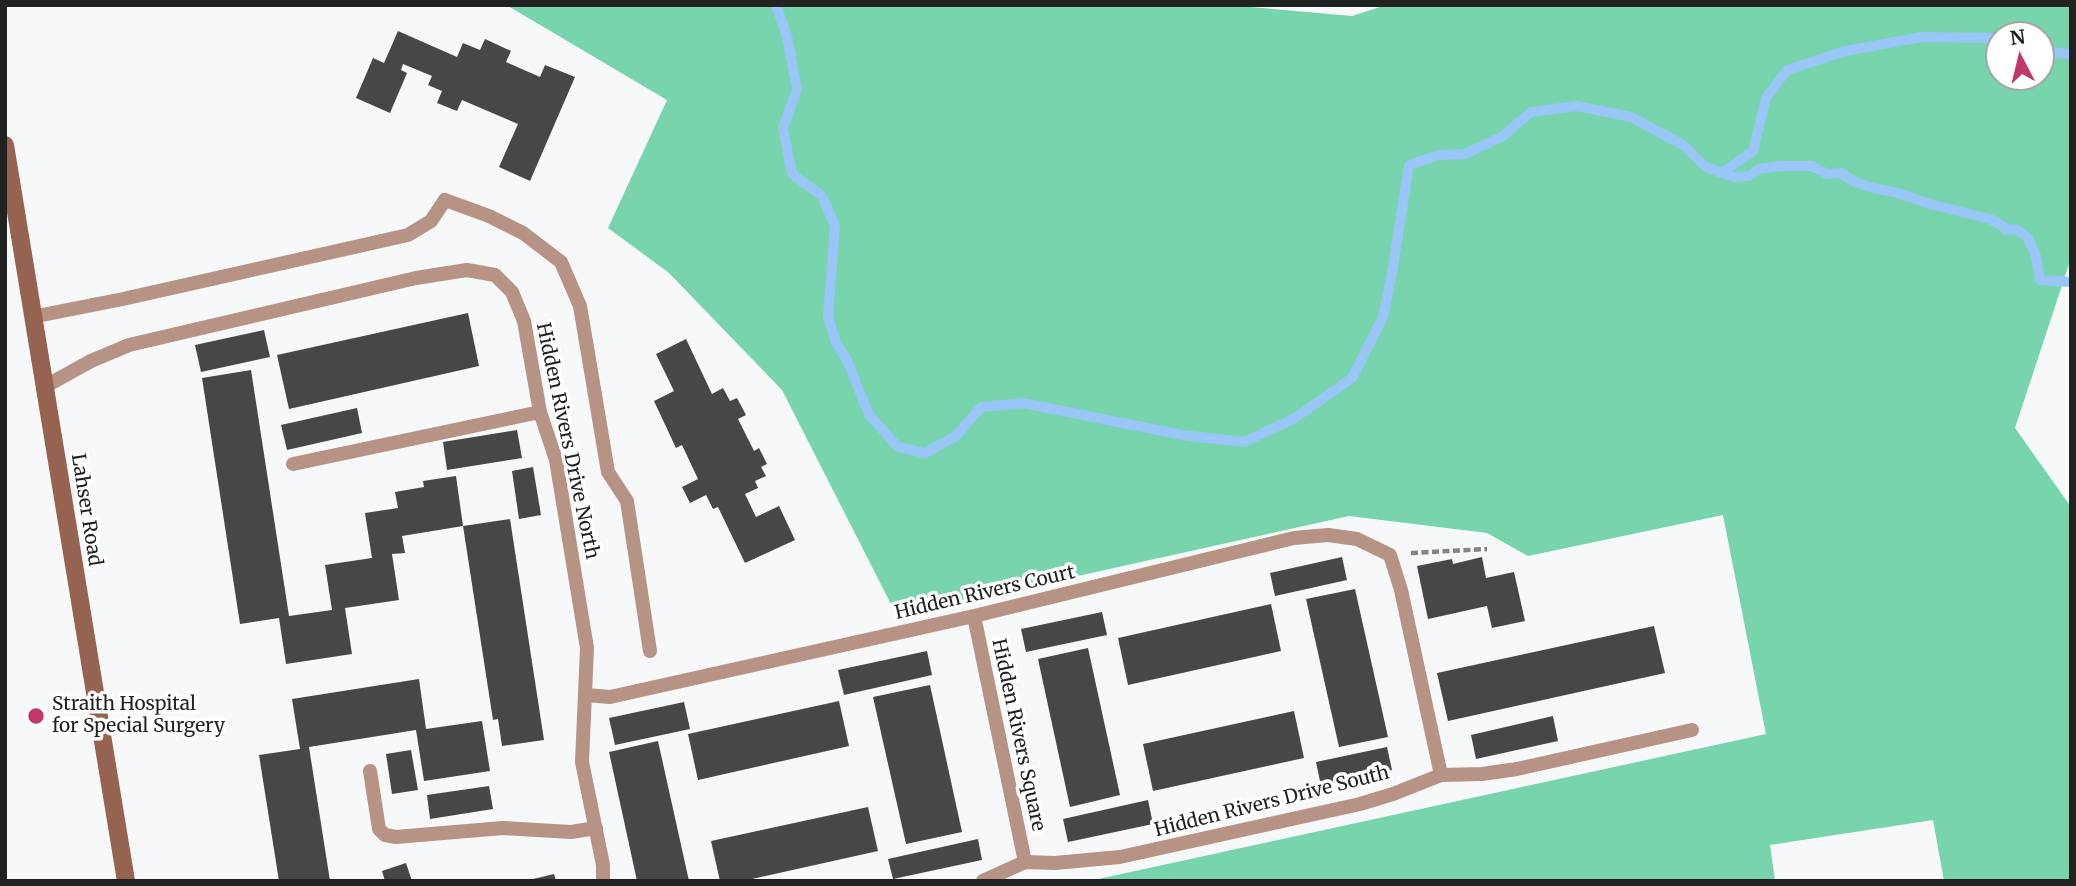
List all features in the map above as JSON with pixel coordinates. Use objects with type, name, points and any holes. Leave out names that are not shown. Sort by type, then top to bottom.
[{"type":"main road","name":"Lahser Road","points":[[5,145],[126,881]]},
{"type":"lane","points":[[32,317],[408,235],[432,221],[445,200],[523,233],[561,262],[580,306],[608,472],[626,501],[650,651]]},
{"type":"lane","name":"Hidden Rivers Drive North","points":[[44,387],[91,361],[130,345],[416,278],[467,270],[495,275],[512,292],[524,321],[540,412],[556,460],[587,648],[582,762],[603,865],[603,881]]},
{"type":"lane","points":[[293,464],[540,412]]},
{"type":"lane","name":"Hidden Rivers Court","points":[[586,695],[610,697],[974,616],[1294,538],[1328,535],[1357,540],[1390,555],[1401,590],[1441,775]]},
{"type":"lane","name":"Hidden Rivers Square","points":[[974,616],[1025,862]]},
{"type":"lane","name":"Hidden Rivers Drive South","points":[[983,881],[1025,862],[1107,859],[1173,846],[1360,804],[1441,775],[1482,774],[1517,769],[1692,730]]},
{"type":"lane","points":[[370,771],[379,829],[385,835],[396,837],[503,828],[571,832],[596,828]]},
{"type":"path","points":[[1410,553],[1487,549]]},
{"type":"green space","points":[[448,5],[1228,5],[1352,16],[1386,5],[2071,5],[2071,258],[2015,428],[2071,507],[2071,881],[1944,881],[1933,820],[1770,845],[1775,881],[1089,881],[1766,734],[1723,515],[1528,556],[1487,533],[1349,516],[897,616],[782,390],[669,273],[608,228],[667,100],[508,6]]},
{"type":"building","points":[[398,31],[457,57],[463,43],[480,50],[485,39],[511,51],[506,62],[540,77],[545,65],[575,77],[530,181],[499,167],[518,124],[462,100],[457,111],[437,103],[442,91],[428,85],[432,76],[403,64],[401,70],[407,73],[390,113],[356,98],[373,58],[384,63]]},
{"type":"building","points":[[468,313],[479,366],[289,409],[277,355]]},
{"type":"building","points":[[264,330],[270,357],[201,372],[195,345]]},
{"type":"building","points":[[686,339],[712,394],[723,388],[730,401],[737,398],[746,415],[738,419],[754,451],[759,448],[767,464],[761,467],[766,476],[755,481],[758,488],[745,494],[756,517],[779,506],[795,540],[745,563],[718,507],[713,509],[706,495],[690,503],[682,487],[698,479],[682,445],[676,448],[654,401],[674,391],[656,354]]},
{"type":"building","points":[[251,370],[289,616],[332,610],[325,565],[372,558],[365,513],[398,508],[395,492],[424,487],[423,481],[456,476],[463,526],[402,536],[405,553],[392,554],[399,600],[345,608],[352,654],[286,664],[279,618],[240,624],[202,378]]},
{"type":"building","points":[[357,408],[362,433],[287,450],[281,425]]},
{"type":"building","points":[[517,430],[522,458],[447,470],[443,442]]},
{"type":"building","points":[[533,467],[541,515],[519,519],[512,471]]},
{"type":"building","points":[[510,519],[544,740],[502,746],[498,719],[493,720],[463,526]]},
{"type":"building","points":[[1342,557],[1347,580],[1275,596],[1270,573]]},
{"type":"building","points":[[1482,557],[1486,578],[1514,572],[1525,621],[1492,628],[1487,606],[1428,619],[1417,566],[1452,559],[1453,564]]},
{"type":"building","points":[[1355,589],[1388,737],[1339,747],[1306,599]]},
{"type":"building","points":[[1271,604],[1281,651],[1128,685],[1118,638]]},
{"type":"building","points":[[1102,612],[1107,635],[1026,652],[1021,629]]},
{"type":"building","points":[[1654,626],[1665,673],[1448,721],[1437,673]]},
{"type":"building","points":[[1088,648],[1120,795],[1070,807],[1038,659]]},
{"type":"building","points":[[927,651],[932,675],[844,695],[838,670]]},
{"type":"building","points":[[419,679],[426,729],[482,721],[490,771],[424,781],[416,730],[309,747],[330,881],[279,881],[259,755],[300,749],[292,699]]},
{"type":"building","points":[[930,685],[962,832],[906,844],[873,697]]},
{"type":"building","points":[[839,701],[849,746],[698,780],[688,734]]},
{"type":"building","points":[[684,702],[690,729],[615,745],[609,718]]},
{"type":"building","points":[[1294,711],[1304,758],[1153,791],[1143,744]]},
{"type":"building","points":[[1553,716],[1558,741],[1476,759],[1471,735]]},
{"type":"building","points":[[658,741],[689,881],[637,881],[609,752]]},
{"type":"building","points":[[1387,747],[1392,770],[1321,786],[1316,762]]},
{"type":"building","points":[[411,750],[418,790],[392,794],[386,754]]},
{"type":"building","points":[[489,786],[493,809],[430,819],[427,795]]},
{"type":"building","points":[[1148,800],[1153,824],[1068,842],[1063,819]]},
{"type":"building","points":[[868,807],[878,851],[743,881],[720,881],[711,841]]},
{"type":"building","points":[[978,839],[982,860],[893,879],[888,859]]},
{"type":"building","points":[[406,863],[412,881],[385,881],[382,871]]},
{"type":"building","points":[[554,874],[556,881],[529,880]]},
{"type":"waterway","points":[[776,5],[787,36],[797,89],[783,128],[792,174],[822,196],[835,226],[828,317],[836,343],[847,360],[869,415],[898,447],[925,453],[956,436],[981,407],[1023,403],[1182,435],[1244,442],[1295,418],[1352,378],[1383,317],[1409,165],[1439,155],[1465,154],[1503,136],[1531,112],[1577,106],[1631,117],[1683,145],[1706,167],[1722,173],[1753,151],[1766,98],[1787,70],[1845,51],[1922,37],[1985,38]]},
{"type":"waterway","points":[[2055,52],[2071,54]]},
{"type":"waterway","points":[[1722,173],[1734,177],[1749,176],[1759,169],[1812,166],[1827,174],[1841,173],[1855,182],[1873,188],[1990,219],[2006,230],[2016,229],[2028,238],[2036,256],[2040,280],[2071,282]]},
{"type":"place","name":"Straith Hospital for Special Surgery","points":[[36,716]]}]
